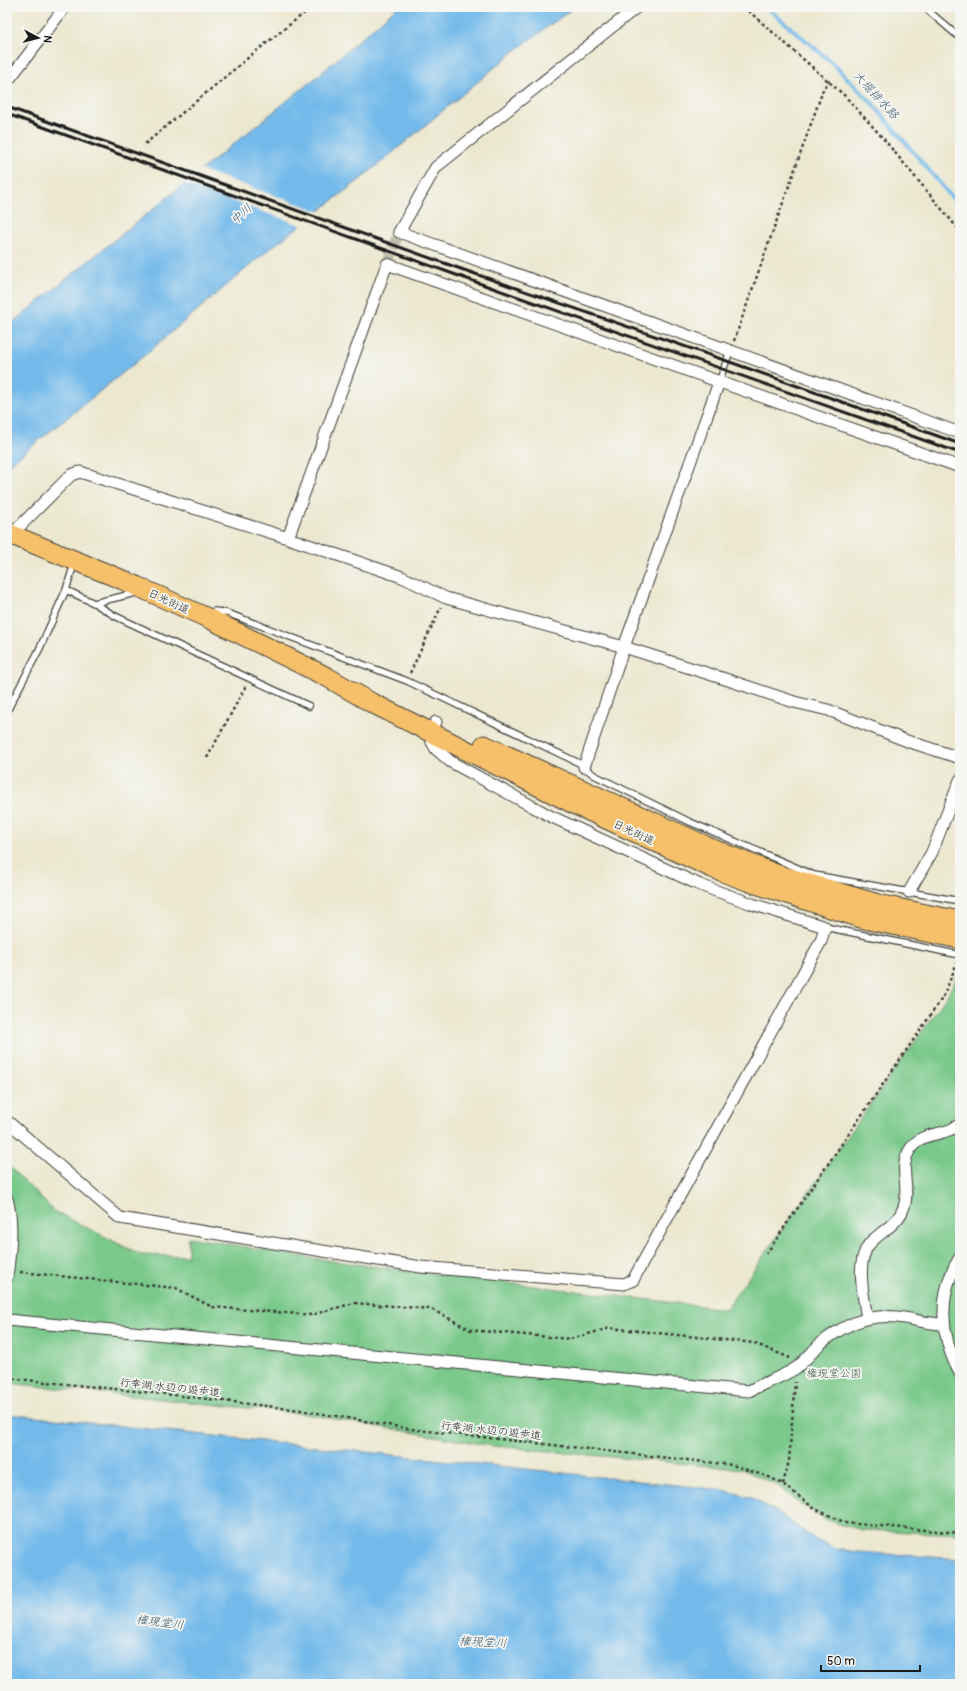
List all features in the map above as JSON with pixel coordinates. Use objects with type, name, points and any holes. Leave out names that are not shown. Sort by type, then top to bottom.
[{"type":"highway","name":"日光街道","points":[[8,535],[75,560],[146,590],[433,727],[713,849],[776,874],[812,879],[882,905],[960,921]]},
{"type":"highway","name":"日光街道","points":[[433,727],[580,807],[712,868],[750,882],[960,950]]},
{"type":"street","points":[[7,82],[65,7]]},
{"type":"street","points":[[637,7],[436,167],[399,232],[960,433]]},
{"type":"street","points":[[288,538],[386,264],[960,467]]},
{"type":"street","points":[[584,767],[624,647],[719,382]]},
{"type":"street","points":[[8,535],[71,475],[80,472],[288,538],[402,577],[446,598],[624,647],[726,678],[794,702],[828,710],[907,741],[960,758]]},
{"type":"street","points":[[7,1121],[120,1218],[421,1268],[624,1284],[632,1280],[821,941],[825,927],[752,904],[700,885],[550,816],[451,762],[436,749],[432,742],[433,727]]},
{"type":"street","points":[[909,892],[932,852],[960,780]]},
{"type":"street","points":[[867,1319],[861,1270],[865,1250],[871,1242],[892,1226],[903,1209],[907,1193],[904,1177],[907,1155],[915,1144],[928,1135],[953,1130],[958,1126]]},
{"type":"street","points":[[7,1199],[10,1209],[11,1232],[7,1274]]},
{"type":"street","points":[[960,1257],[952,1271],[948,1284],[944,1310],[944,1324],[949,1350],[960,1373]]},
{"type":"street","points":[[7,1320],[749,1391],[796,1368],[821,1344],[840,1330],[867,1319],[898,1316],[915,1319],[929,1324],[944,1324]]},
{"type":"lane","points":[[924,7],[960,38]]},
{"type":"lane","points":[[719,382],[730,351]]},
{"type":"lane","points":[[7,711],[39,650],[66,590],[75,560]]},
{"type":"lane","points":[[66,590],[94,602],[115,616],[309,706]]},
{"type":"lane","points":[[94,602],[146,590]]},
{"type":"lane","points":[[210,620],[214,610],[227,613],[407,681],[584,767],[594,775],[690,822],[812,879],[909,892],[960,901]]},
{"type":"lane","points":[[825,927],[960,950]]},
{"type":"path","points":[[145,144],[255,52],[312,7]]},
{"type":"path","points":[[744,7],[828,80],[882,137],[960,231]]},
{"type":"path","points":[[730,351],[823,90],[828,80]]},
{"type":"path","points":[[407,681],[446,598]]},
{"type":"path","points":[[207,758],[250,678]]},
{"type":"path","points":[[766,1254],[943,997],[956,967],[960,950]]},
{"type":"path","points":[[7,1274],[176,1288],[212,1307],[311,1315],[354,1303],[431,1309],[471,1330],[570,1339],[610,1328],[754,1343],[794,1359],[796,1368],[789,1461],[783,1484]]},
{"type":"path","name":"行幸湖 水辺の遊歩道","points":[[7,1378],[284,1408],[418,1430],[732,1464],[769,1477],[783,1484],[815,1509],[846,1523],[960,1533]]},
{"type":"green space","name":"権現堂公園","points":[[960,972],[960,1534],[863,1530],[846,1526],[827,1520],[796,1501],[777,1485],[742,1469],[493,1446],[305,1414],[7,1383],[7,1164],[54,1211],[141,1255],[188,1256],[188,1237],[311,1258],[726,1309],[945,999]]},
{"type":"water","name":"中川","points":[[397,7],[575,7],[517,49],[362,178],[267,251],[140,359],[7,466],[7,327],[319,75]]},
{"type":"water","name":"権現堂川","points":[[7,1414],[723,1490],[750,1497],[775,1511],[816,1540],[836,1549],[858,1552],[960,1559],[960,1684],[7,1684]]},
{"type":"pier","points":[[199,169],[321,212],[303,226],[182,183]]},
{"type":"waterway","name":"大堀排水路","points":[[766,7],[829,60],[871,102],[960,207]]},
{"type":"tunnel","points":[[387,264],[399,232]]},
{"type":"railway","points":[[7,107],[461,269],[727,361],[960,444]]},
{"type":"railway","points":[[7,114],[960,453]]}]
